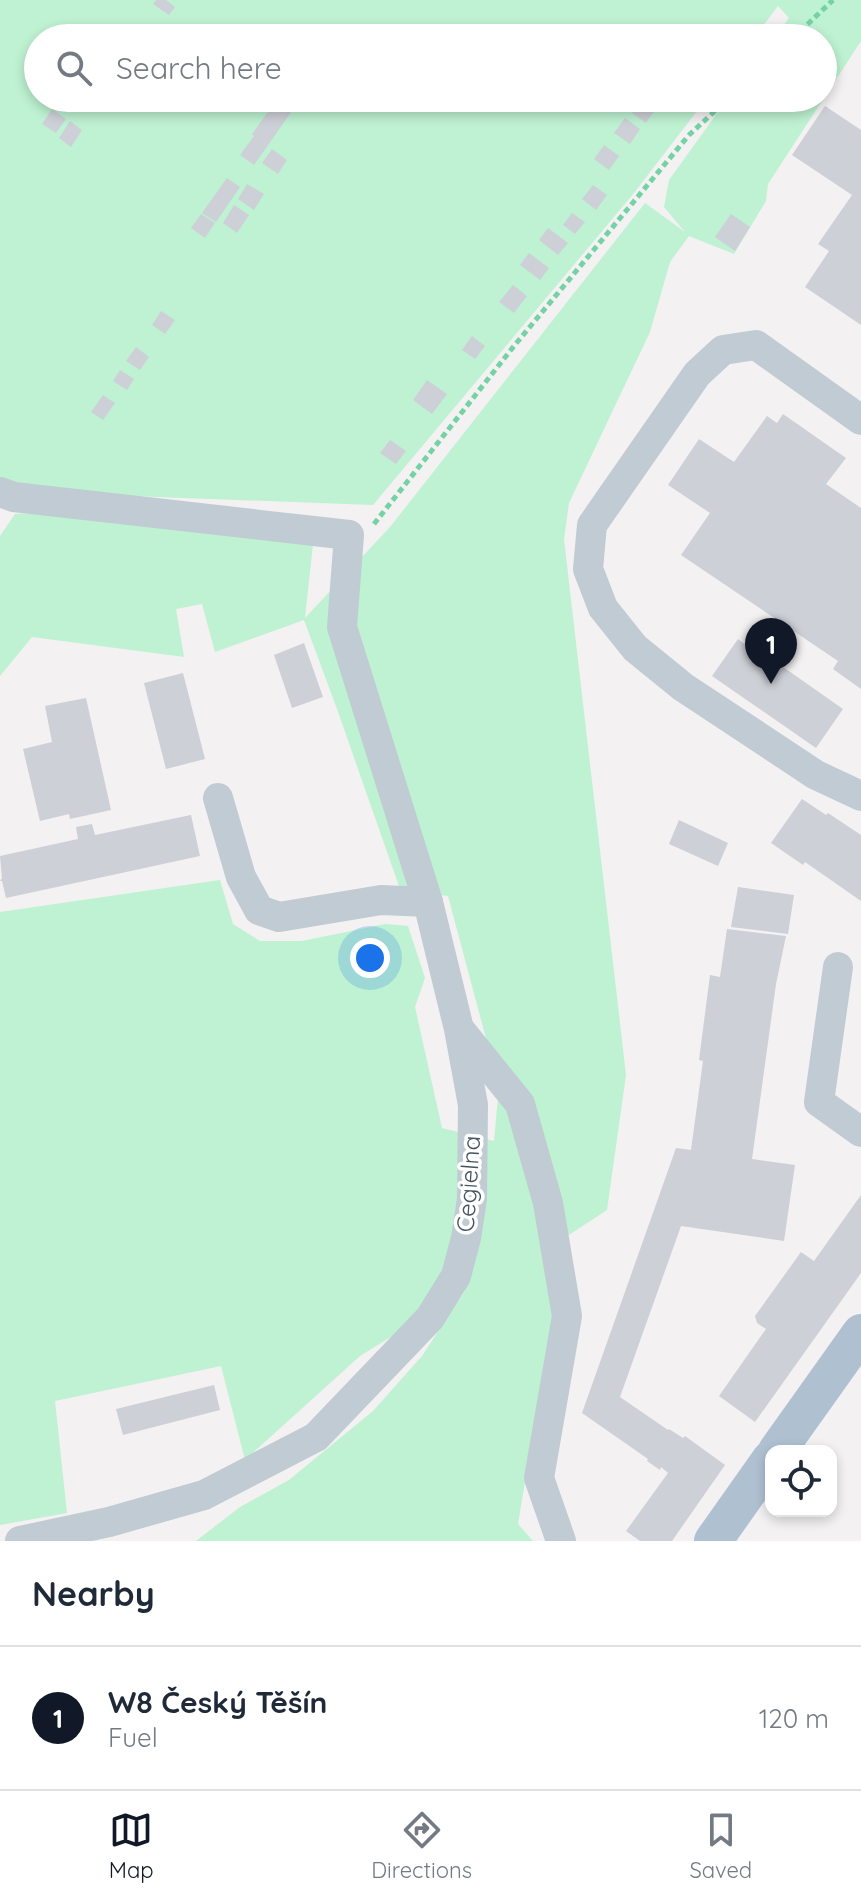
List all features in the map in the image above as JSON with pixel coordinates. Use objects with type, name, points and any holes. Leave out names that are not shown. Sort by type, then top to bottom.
[{"type":"main road","points":[[781,1445],[861,1333]]},
{"type":"main road","points":[[713,1541],[765,1467]]},
{"type":"street","points":[[861,420],[756,345],[723,350],[697,374],[592,525],[588,569],[603,608],[635,648],[683,687],[816,775],[861,796]]},
{"type":"street","points":[[0,492],[14,497],[349,535]]},
{"type":"street","name":"Cegielna","points":[[20,1541],[109,1522],[204,1495],[316,1437],[430,1318],[456,1276],[472,1199],[473,1105],[459,1029],[428,902],[342,627],[349,535]]},
{"type":"street","points":[[218,798],[241,877],[259,910],[279,917],[381,900],[428,902]]},
{"type":"street","points":[[838,967],[819,1102],[861,1132]]},
{"type":"street","points":[[459,1029],[520,1104],[548,1203],[567,1316],[539,1478],[561,1541]]},
{"type":"path","points":[[809,24],[835,1]]},
{"type":"path","points":[[349,535],[374,524],[514,346],[680,147],[715,112]]},
{"type":"green space","points":[[0,0],[861,0],[861,41],[837,78],[837,24],[784,24],[789,18],[778,6],[764,24],[24,24],[24,112],[696,112],[634,193],[373,505],[25,492],[0,482]]},
{"type":"green space","points":[[718,112],[815,112],[768,184],[766,201],[734,254],[689,236],[670,262],[650,332],[569,503],[564,539],[626,1075],[607,1210],[546,1250],[555,1302],[518,1524],[533,1541],[196,1541],[240,1507],[289,1480],[373,1411],[422,1356],[465,1291],[360,1356],[245,1460],[221,1366],[55,1401],[67,1513],[0,1525],[0,912],[220,880],[233,924],[260,941],[302,941],[385,924],[408,926],[425,978],[415,1007],[442,1128],[494,1141],[499,1087],[448,896],[400,889],[304,620],[215,652],[202,604],[176,609],[184,657],[32,637],[0,676],[0,536],[15,514],[71,511],[313,544],[305,618],[390,527],[645,203],[685,232],[664,207],[669,180]]},
{"type":"building","points":[[156,0],[166,0],[175,7],[169,15],[153,4]]},
{"type":"building","points":[[50,112],[56,112],[66,119],[56,133],[42,124]]},
{"type":"building","points":[[268,112],[291,112],[254,165],[240,155],[254,136],[252,134]]},
{"type":"building","points":[[633,112],[654,112],[646,123]]},
{"type":"building","points":[[821,112],[834,112],[861,130],[861,325],[805,287],[829,251],[818,244],[852,195],[792,155]]},
{"type":"building","points":[[625,118],[640,129],[630,144],[614,133]]},
{"type":"building","points":[[70,121],[82,130],[71,147],[59,138]]},
{"type":"building","points":[[604,145],[619,156],[609,170],[594,159]]},
{"type":"building","points":[[272,149],[287,160],[278,174],[262,163]]},
{"type":"building","points":[[227,178],[240,187],[216,222],[202,213]]},
{"type":"building","points":[[247,184],[264,194],[254,210],[238,199]]},
{"type":"building","points":[[593,185],[607,195],[596,210],[582,199]]},
{"type":"building","points":[[234,205],[249,215],[237,233],[223,223]]},
{"type":"building","points":[[572,213],[585,222],[575,234],[563,225]]},
{"type":"building","points":[[201,214],[215,223],[205,238],[191,228]]},
{"type":"building","points":[[731,214],[750,227],[735,251],[715,237]]},
{"type":"building","points":[[548,228],[568,243],[558,255],[539,240]]},
{"type":"building","points":[[529,253],[549,268],[540,280],[520,265]]},
{"type":"building","points":[[513,285],[527,296],[514,313],[499,302]]},
{"type":"building","points":[[161,311],[175,320],[165,334],[152,325]]},
{"type":"building","points":[[472,336],[485,346],[475,359],[462,350]]},
{"type":"building","points":[[136,347],[149,357],[140,370],[126,361]]},
{"type":"building","points":[[120,370],[134,379],[127,390],[113,381]]},
{"type":"building","points":[[427,380],[447,394],[432,414],[413,400]]},
{"type":"building","points":[[103,395],[115,403],[103,420],[91,412]]},
{"type":"building","points":[[783,414],[846,458],[826,484],[861,508],[861,689],[833,669],[838,661],[681,555],[710,513],[668,485],[699,439],[734,462],[767,416],[777,423]]},
{"type":"building","points":[[390,440],[406,451],[396,464],[380,453]]},
{"type":"building","points":[[738,639],[747,646],[749,643],[843,709],[816,748],[712,676]]},
{"type":"building","points":[[304,643],[323,697],[292,708],[274,655]]},
{"type":"building","points":[[183,673],[205,759],[166,769],[144,683]]},
{"type":"building","points":[[86,698],[111,810],[70,819],[69,814],[40,821],[23,749],[52,742],[45,706]]},
{"type":"building","points":[[802,799],[861,835],[861,901],[805,862],[803,865],[771,843]]},
{"type":"building","points":[[191,815],[200,856],[6,898],[0,881],[0,856],[78,839],[76,827],[92,824],[95,835]]},
{"type":"building","points":[[679,820],[728,843],[718,866],[669,844]]},
{"type":"building","points":[[738,887],[794,895],[788,934],[731,927]]},
{"type":"building","points":[[727,929],[786,936],[776,984],[752,1159],[795,1165],[784,1241],[681,1226],[620,1397],[668,1430],[683,1438],[685,1436],[725,1465],[672,1541],[640,1541],[626,1531],[668,1473],[582,1413],[676,1148],[691,1150],[710,975],[720,977]]},
{"type":"building","points":[[861,1195],[861,1273],[755,1422],[719,1396],[766,1329],[757,1323],[755,1316],[801,1252],[814,1261]]},
{"type":"building","points":[[214,1385],[220,1410],[123,1435],[116,1409]]},
{"type":"place","name":"W8 Český Těšín","points":[[771,684]]}]
